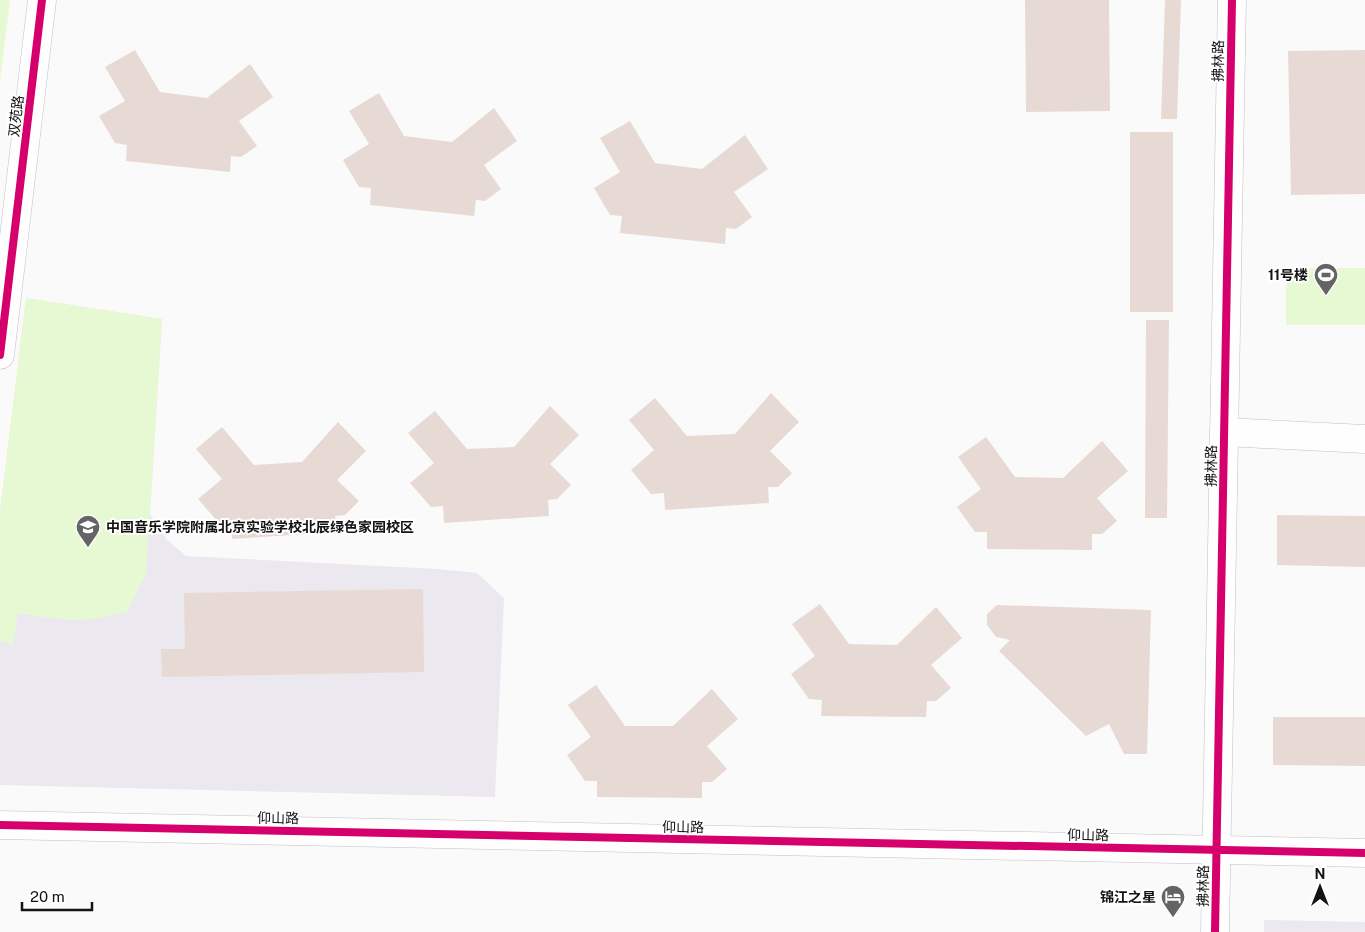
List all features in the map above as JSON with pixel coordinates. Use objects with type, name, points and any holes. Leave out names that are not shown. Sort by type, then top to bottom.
[{"type":"street","name":"双苑路","points":[[0,355],[42,0]]},
{"type":"street","name":"拂林路","points":[[1215,932],[1232,0]]},
{"type":"street","points":[[1224,432],[1365,439]]},
{"type":"street","name":"仰山路","points":[[0,825],[1365,854]]},
{"type":"shaded area","name":"中国音乐学院附属北京实验学校北辰绿色家园校区","points":[[26,298],[162,319],[150,514],[167,540],[186,556],[438,569],[477,573],[504,598],[495,797],[0,785],[0,512]]},
{"type":"shaded area","points":[[1264,920],[1365,922],[1365,932],[1264,932]]},
{"type":"green space","points":[[0,0],[10,0],[0,82]]},
{"type":"green space","name":"11号楼","points":[[1286,268],[1365,268],[1365,325],[1286,325]]},
{"type":"green space","points":[[26,298],[162,319],[146,574],[127,612],[95,619],[66,620],[18,613],[13,644],[0,641],[0,512]]},
{"type":"building","points":[[1025,0],[1109,0],[1110,111],[1026,112]]},
{"type":"building","points":[[1165,0],[1181,0],[1177,119],[1161,119]]},
{"type":"building","points":[[135,50],[160,92],[207,98],[250,64],[273,97],[239,121],[257,146],[241,157],[231,156],[230,172],[126,161],[127,145],[115,143],[99,116],[125,101],[105,67]]},
{"type":"building","points":[[1365,50],[1365,194],[1291,195],[1288,51]]},
{"type":"building","points":[[379,93],[404,136],[452,142],[494,108],[517,141],[484,165],[501,189],[485,201],[476,200],[474,216],[370,205],[371,188],[359,187],[343,160],[369,144],[349,111]]},
{"type":"building","points":[[630,121],[655,163],[702,169],[745,135],[768,169],[734,192],[752,217],[736,229],[726,228],[725,244],[620,233],[622,216],[610,215],[594,188],[620,172],[600,138]]},
{"type":"building","points":[[1130,132],[1173,132],[1173,312],[1130,312]]},
{"type":"building","points":[[1146,320],[1169,320],[1167,518],[1145,518]]},
{"type":"building","points":[[771,393],[799,422],[770,451],[792,473],[778,487],[768,487],[769,503],[665,510],[664,493],[651,494],[631,470],[654,450],[629,420],[655,398],[687,436],[735,434]]},
{"type":"building","points":[[550,406],[579,435],[550,464],[571,485],[557,499],[548,500],[549,516],[444,523],[443,506],[431,507],[410,483],[434,463],[408,433],[435,411],[467,449],[514,447]]},
{"type":"building","points":[[338,422],[366,451],[337,480],[359,501],[345,515],[335,516],[337,532],[232,539],[231,522],[219,523],[198,499],[222,479],[196,449],[222,427],[254,465],[302,462]]},
{"type":"building","points":[[986,437],[1015,477],[1063,478],[1102,441],[1128,471],[1097,498],[1117,521],[1102,534],[1092,534],[1092,550],[987,549],[987,532],[975,532],[957,507],[981,489],[958,457]]},
{"type":"building","points":[[1277,515],[1365,516],[1365,567],[1277,565]]},
{"type":"building","points":[[423,589],[424,672],[162,677],[161,649],[185,649],[184,593]]},
{"type":"building","points":[[820,604],[849,644],[897,645],[936,607],[962,638],[931,665],[951,688],[936,701],[927,701],[926,717],[821,716],[822,700],[809,699],[791,674],[815,656],[792,624]]},
{"type":"building","points":[[997,605],[1151,610],[1147,754],[1124,754],[1109,724],[1086,736],[999,651],[1010,640],[996,637],[987,625],[987,614]]},
{"type":"building","points":[[596,685],[625,726],[673,726],[712,689],[738,719],[707,746],[727,769],[712,782],[702,782],[702,798],[597,797],[597,781],[585,781],[567,755],[591,737],[568,705]]},
{"type":"building","points":[[1273,717],[1365,717],[1365,766],[1273,765]]},
{"type":"cycle path","points":[[0,355],[42,0]]},
{"type":"cycle path","points":[[1215,932],[1232,0]]},
{"type":"cycle path","points":[[0,825],[1365,853]]},
{"type":"place","name":"11号楼","points":[[1326,296]]},
{"type":"place","name":"中国音乐学院附属北京实验学校北辰绿色家园校区","points":[[88,548]]},
{"type":"place","name":"锦江之星","points":[[1173,918]]}]
